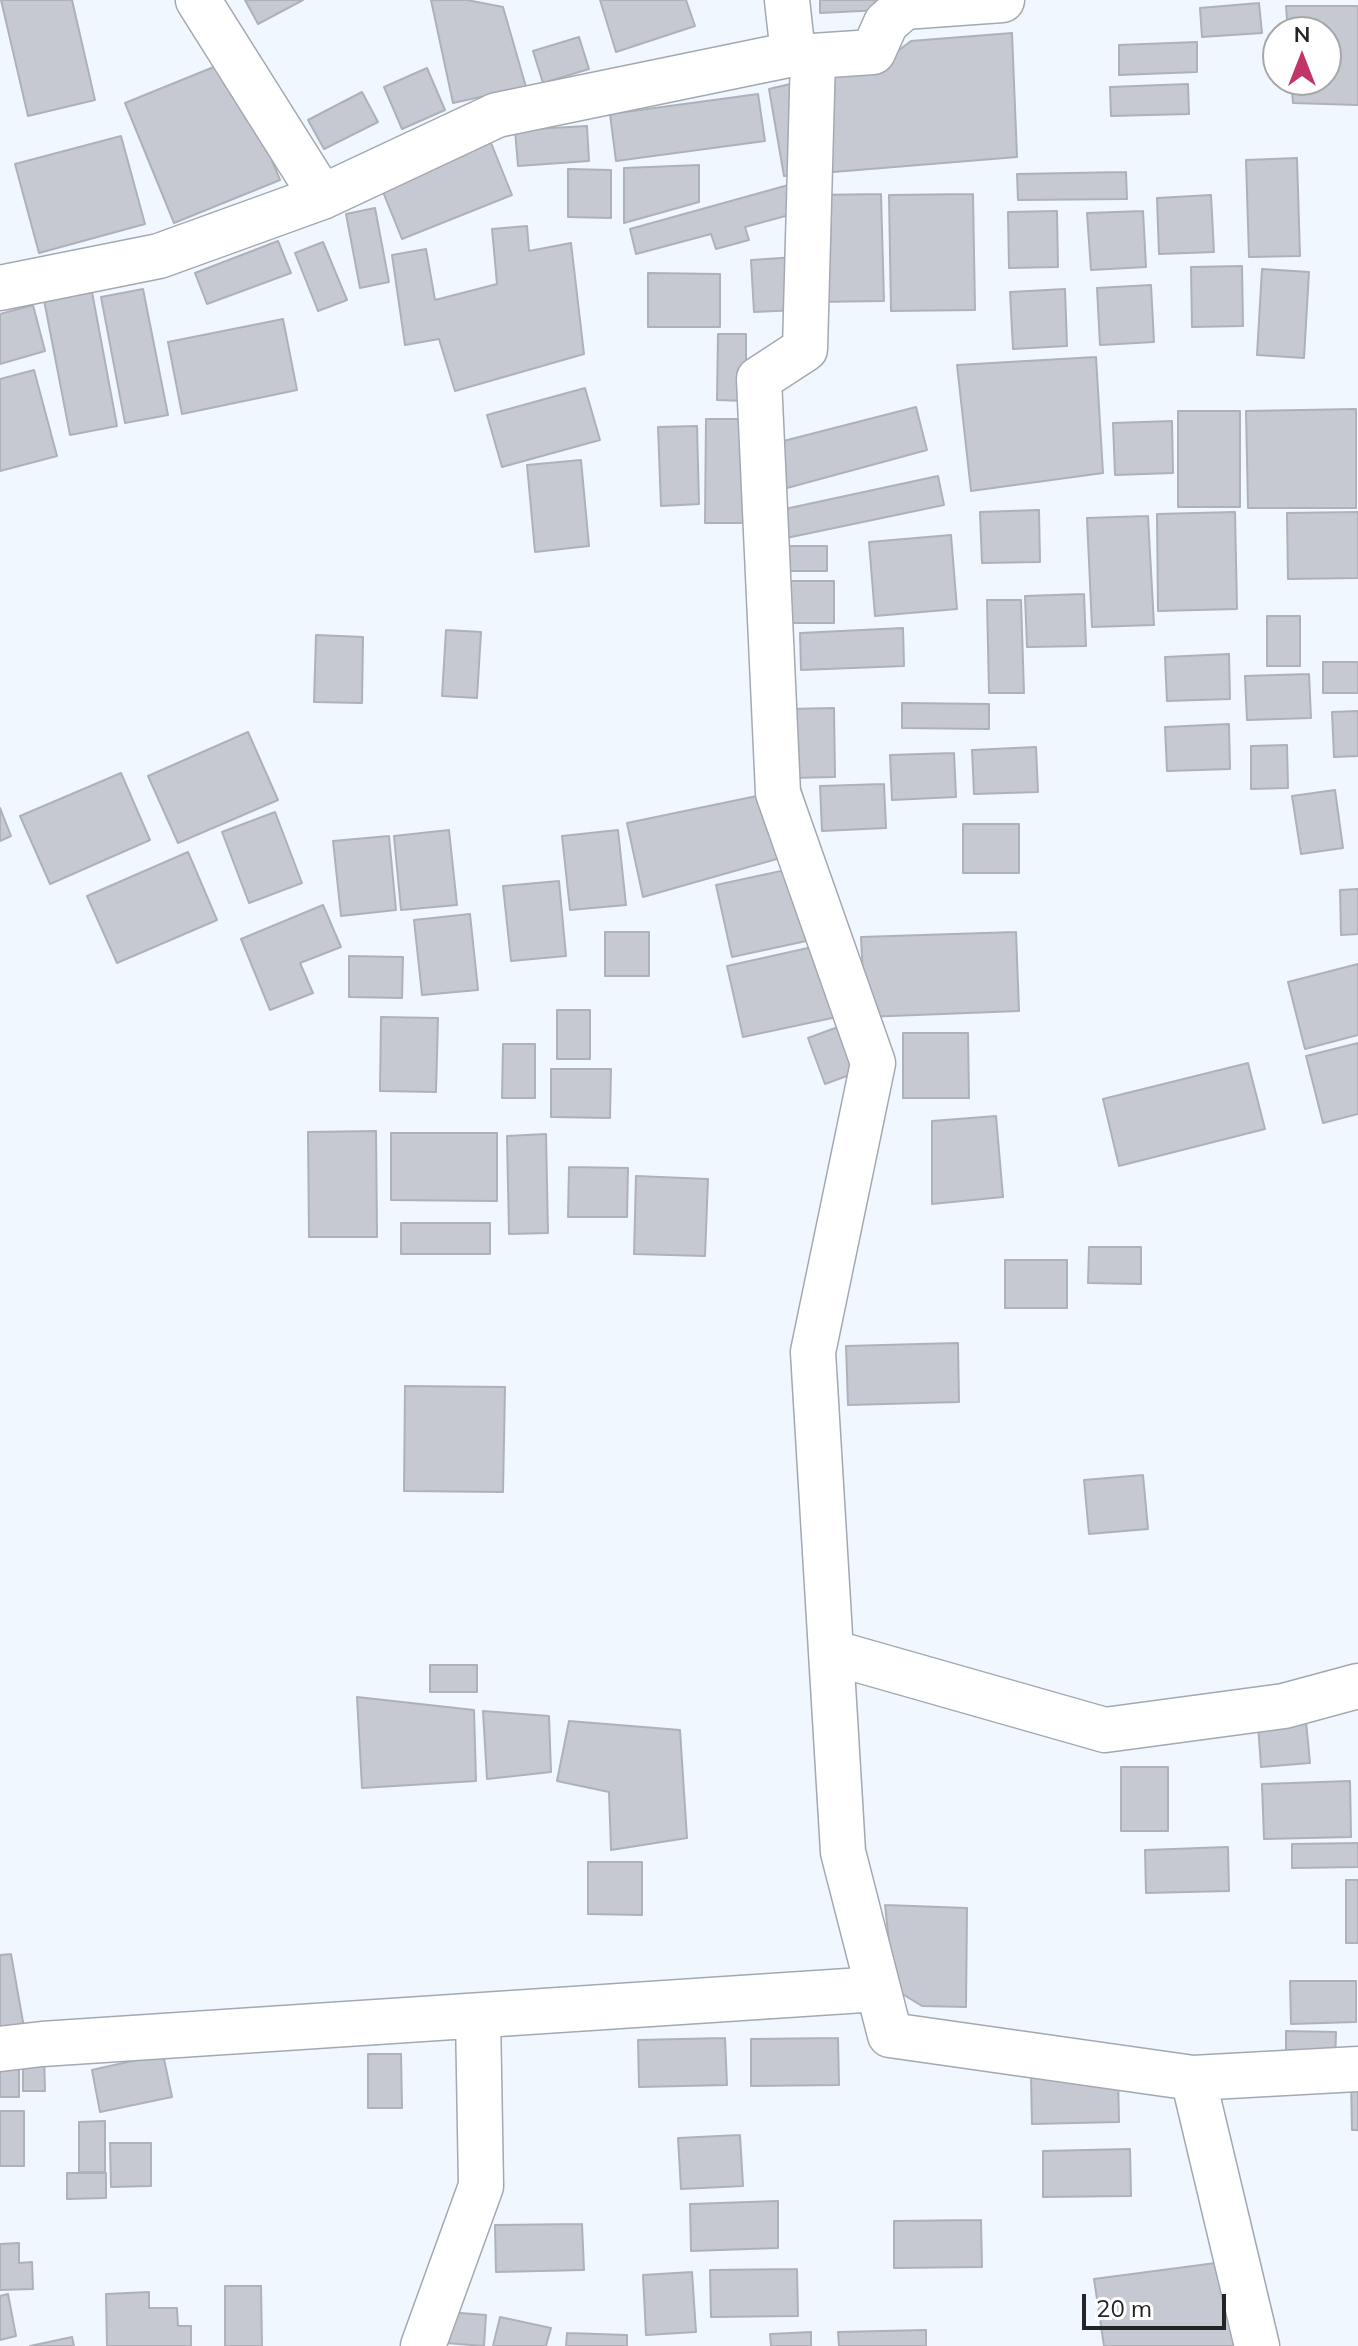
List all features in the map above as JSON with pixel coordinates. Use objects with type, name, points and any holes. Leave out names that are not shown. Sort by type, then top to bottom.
[{"type":"street","points":[[198,0],[322,197]]},
{"type":"street","points":[[787,0],[803,55],[805,349],[759,379],[778,793],[873,1063],[813,1352],[843,1852],[890,2035],[1193,2078],[1358,2069]]},
{"type":"street","points":[[0,288],[159,256],[322,197],[497,115],[803,55],[873,52],[886,23],[904,7],[1002,0]]},
{"type":"street","points":[[831,1652],[1105,1730],[1284,1706],[1358,1686]]},
{"type":"street","points":[[0,2049],[878,1989]]},
{"type":"street","points":[[423,2346],[481,2186],[478,2016]]},
{"type":"street","points":[[1193,2078],[1257,2346]]},
{"type":"building","points":[[1,0],[72,0],[95,100],[28,116]]},
{"type":"building","points":[[245,0],[303,0],[258,24]]},
{"type":"building","points":[[431,0],[467,0],[503,7],[526,87],[453,103]]},
{"type":"building","points":[[600,0],[686,0],[695,26],[616,52]]},
{"type":"building","points":[[820,0],[882,0],[882,10],[820,13]]},
{"type":"building","points":[[1259,3],[1262,33],[1202,37],[1200,8]]},
{"type":"building","points":[[1286,6],[1358,6],[1358,105],[1293,103],[1292,96],[1342,96],[1342,16],[1287,16]]},
{"type":"building","points":[[1012,33],[1017,157],[784,176],[769,89],[846,71],[891,56],[911,41]]},
{"type":"building","points":[[579,37],[589,69],[543,83],[533,51]]},
{"type":"building","points":[[1197,42],[1197,72],[1119,75],[1119,45]]},
{"type":"building","points":[[231,60],[280,180],[174,223],[125,103]]},
{"type":"building","points":[[427,68],[445,110],[402,129],[384,87]]},
{"type":"building","points":[[1188,84],[1189,114],[1111,116],[1110,87]]},
{"type":"building","points":[[362,92],[378,122],[324,149],[308,120]]},
{"type":"building","points":[[758,94],[765,141],[616,161],[610,114]]},
{"type":"building","points":[[587,126],[589,161],[518,166],[515,130]]},
{"type":"building","points":[[121,136],[145,224],[39,253],[15,164]]},
{"type":"building","points":[[489,138],[512,195],[402,239],[379,182]]},
{"type":"building","points":[[1297,158],[1300,256],[1249,257],[1246,160]]},
{"type":"building","points":[[699,165],[699,202],[624,223],[624,168]]},
{"type":"building","points":[[568,169],[611,170],[611,218],[568,217]]},
{"type":"building","points":[[1126,172],[1127,199],[1018,200],[1017,174]]},
{"type":"building","points":[[792,184],[800,212],[745,227],[749,240],[716,249],[711,234],[636,254],[630,229]]},
{"type":"building","points":[[881,194],[884,301],[816,302],[814,195]]},
{"type":"building","points":[[973,194],[975,310],[891,311],[889,195]]},
{"type":"building","points":[[1211,195],[1214,252],[1159,254],[1157,198]]},
{"type":"building","points":[[375,208],[389,282],[360,288],[346,214]]},
{"type":"building","points":[[1057,211],[1058,267],[1009,268],[1008,212]]},
{"type":"building","points":[[1143,211],[1146,267],[1091,270],[1087,213]]},
{"type":"building","points":[[527,226],[529,251],[571,243],[584,354],[455,391],[439,339],[405,345],[392,255],[426,249],[435,300],[497,284],[492,229]]},
{"type":"building","points":[[278,241],[291,273],[207,304],[195,273]]},
{"type":"building","points":[[323,242],[347,300],[318,311],[295,253]]},
{"type":"building","points":[[796,257],[798,310],[754,312],[751,260]]},
{"type":"building","points":[[1242,266],[1243,326],[1192,327],[1191,267]]},
{"type":"building","points":[[1262,269],[1309,272],[1304,358],[1257,355]]},
{"type":"building","points":[[648,273],[720,274],[720,327],[648,327]]},
{"type":"building","points":[[1151,285],[1154,342],[1100,345],[1097,288]]},
{"type":"building","points":[[143,289],[168,415],[125,423],[101,297]]},
{"type":"building","points":[[1065,289],[1067,346],[1013,349],[1010,292]]},
{"type":"building","points":[[92,292],[117,426],[70,435],[44,300]]},
{"type":"building","points":[[33,305],[45,351],[0,364],[0,314]]},
{"type":"building","points":[[283,319],[297,390],[182,414],[168,342]]},
{"type":"building","points":[[718,334],[746,334],[746,401],[717,400]]},
{"type":"building","points":[[1096,357],[1103,473],[971,491],[957,365]]},
{"type":"building","points":[[34,370],[57,456],[0,471],[0,379]]},
{"type":"building","points":[[585,388],[600,440],[502,467],[487,415]]},
{"type":"building","points":[[916,407],[927,450],[776,491],[764,446]]},
{"type":"building","points":[[1356,409],[1356,508],[1248,508],[1246,411]]},
{"type":"building","points":[[1178,411],[1240,411],[1240,507],[1178,507]]},
{"type":"building","points":[[706,419],[745,419],[744,523],[705,523]]},
{"type":"building","points":[[1172,421],[1173,473],[1115,475],[1113,423]]},
{"type":"building","points":[[697,426],[699,504],[661,506],[658,427]]},
{"type":"building","points":[[581,460],[589,546],[535,552],[527,465]]},
{"type":"building","points":[[938,476],[944,505],[777,540],[771,512]]},
{"type":"building","points":[[1039,510],[1040,562],[982,563],[980,512]]},
{"type":"building","points":[[1235,512],[1237,609],[1158,611],[1157,514]]},
{"type":"building","points":[[1358,512],[1358,578],[1288,579],[1287,513]]},
{"type":"building","points":[[1148,516],[1154,625],[1092,627],[1087,518]]},
{"type":"building","points":[[951,535],[957,609],[875,616],[869,542]]},
{"type":"building","points":[[770,546],[827,546],[827,571],[770,571]]},
{"type":"building","points":[[777,581],[834,581],[834,623],[777,623]]},
{"type":"building","points":[[1084,594],[1086,646],[1027,647],[1025,596]]},
{"type":"building","points":[[987,600],[1021,600],[1024,693],[989,693]]},
{"type":"building","points":[[1267,616],[1300,616],[1300,666],[1267,666]]},
{"type":"building","points":[[903,628],[904,666],[801,670],[800,633]]},
{"type":"building","points":[[446,630],[481,632],[477,698],[442,696]]},
{"type":"building","points":[[316,635],[363,637],[362,703],[314,702]]},
{"type":"building","points":[[1229,654],[1230,699],[1167,701],[1165,657]]},
{"type":"building","points":[[1323,662],[1358,662],[1358,693],[1323,693]]},
{"type":"building","points":[[1309,674],[1311,718],[1247,720],[1245,676]]},
{"type":"building","points":[[902,703],[989,704],[989,729],[902,728]]},
{"type":"building","points":[[834,708],[835,777],[790,778],[789,709]]},
{"type":"building","points":[[1358,711],[1358,756],[1334,757],[1332,712]]},
{"type":"building","points":[[1229,724],[1230,769],[1167,771],[1165,727]]},
{"type":"building","points":[[248,732],[278,800],[178,843],[148,776]]},
{"type":"building","points":[[1287,745],[1288,788],[1251,789],[1251,746]]},
{"type":"building","points":[[1036,747],[1038,792],[974,794],[972,750]]},
{"type":"building","points":[[954,753],[956,797],[892,800],[890,755]]},
{"type":"building","points":[[121,773],[150,840],[50,884],[20,816]]},
{"type":"building","points":[[884,784],[886,828],[822,831],[820,786]]},
{"type":"building","points":[[800,787],[819,847],[643,897],[627,823]]},
{"type":"building","points":[[1335,790],[1343,848],[1301,854],[1292,796]]},
{"type":"building","points":[[0,808],[11,836],[0,841]]},
{"type":"building","points":[[275,812],[302,883],[249,903],[222,832]]},
{"type":"building","points":[[963,824],[1019,824],[1019,873],[963,873]]},
{"type":"building","points":[[449,830],[457,905],[401,910],[394,836]]},
{"type":"building","points":[[618,830],[626,905],[570,910],[562,836]]},
{"type":"building","points":[[389,836],[396,910],[341,916],[333,841]]},
{"type":"building","points":[[188,852],[217,920],[117,963],[87,896]]},
{"type":"building","points":[[823,862],[839,934],[732,957],[716,885]]},
{"type":"building","points":[[559,881],[566,956],[511,961],[503,886]]},
{"type":"building","points":[[1358,889],[1358,934],[1341,935],[1340,890]]},
{"type":"building","points":[[323,905],[341,947],[300,963],[313,993],[270,1010],[241,939]]},
{"type":"building","points":[[470,914],[478,990],[422,995],[414,920]]},
{"type":"building","points":[[605,932],[649,932],[649,976],[605,976]]},
{"type":"building","points":[[1016,932],[1019,1011],[865,1017],[861,937]]},
{"type":"building","points":[[835,942],[851,1014],[743,1037],[727,966]]},
{"type":"building","points":[[349,956],[403,957],[402,998],[349,997]]},
{"type":"building","points":[[1358,964],[1358,1035],[1305,1049],[1288,982]]},
{"type":"building","points":[[557,1010],[590,1010],[590,1059],[557,1059]]},
{"type":"building","points":[[381,1017],[438,1018],[436,1092],[380,1091]]},
{"type":"building","points":[[857,1020],[874,1066],[825,1084],[808,1038]]},
{"type":"building","points":[[903,1033],[968,1033],[969,1098],[903,1098]]},
{"type":"building","points":[[1358,1043],[1358,1114],[1323,1123],[1306,1056]]},
{"type":"building","points":[[503,1044],[535,1044],[535,1098],[502,1098]]},
{"type":"building","points":[[1248,1063],[1265,1129],[1119,1166],[1103,1099]]},
{"type":"building","points":[[551,1069],[611,1069],[610,1118],[551,1117]]},
{"type":"building","points":[[996,1116],[1003,1197],[932,1204],[932,1121]]},
{"type":"building","points":[[376,1131],[377,1237],[309,1237],[308,1132]]},
{"type":"building","points":[[391,1133],[497,1133],[497,1201],[391,1200]]},
{"type":"building","points":[[546,1134],[548,1233],[509,1234],[507,1136]]},
{"type":"building","points":[[569,1167],[628,1168],[627,1217],[568,1217]]},
{"type":"building","points":[[636,1176],[708,1179],[705,1256],[634,1254]]},
{"type":"building","points":[[401,1223],[490,1223],[490,1254],[401,1254]]},
{"type":"building","points":[[1089,1247],[1141,1247],[1141,1284],[1088,1283]]},
{"type":"building","points":[[1005,1260],[1067,1260],[1067,1308],[1005,1308]]},
{"type":"building","points":[[958,1343],[959,1402],[848,1405],[846,1346]]},
{"type":"building","points":[[405,1386],[505,1387],[503,1492],[404,1491]]},
{"type":"building","points":[[1143,1475],[1148,1529],[1089,1534],[1084,1480]]},
{"type":"building","points":[[430,1665],[477,1665],[477,1692],[430,1692]]},
{"type":"building","points":[[357,1697],[474,1710],[476,1781],[362,1788]]},
{"type":"building","points":[[483,1711],[549,1716],[551,1772],[487,1779]]},
{"type":"building","points":[[569,1721],[680,1730],[687,1838],[611,1850],[609,1792],[557,1781]]},
{"type":"building","points":[[1306,1721],[1310,1763],[1261,1767],[1258,1724]]},
{"type":"building","points":[[1121,1767],[1168,1767],[1168,1831],[1121,1831]]},
{"type":"building","points":[[1350,1781],[1351,1837],[1264,1839],[1262,1784]]},
{"type":"building","points":[[1358,1843],[1358,1867],[1292,1868],[1292,1844]]},
{"type":"building","points":[[1228,1847],[1229,1891],[1146,1893],[1145,1850]]},
{"type":"building","points":[[588,1862],[642,1862],[642,1915],[588,1914]]},
{"type":"building","points":[[1346,1880],[1358,1880],[1358,1943],[1346,1943]]},
{"type":"building","points":[[885,1905],[967,1908],[966,2007],[922,2006],[894,1989]]},
{"type":"building","points":[[11,1954],[26,2039],[0,2043],[0,1955]]},
{"type":"building","points":[[1290,1981],[1356,1981],[1356,2022],[1291,2024]]},
{"type":"building","points":[[1286,2031],[1336,2032],[1335,2065],[1286,2064]]},
{"type":"building","points":[[725,2038],[727,2085],[639,2087],[638,2040]]},
{"type":"building","points":[[838,2038],[839,2085],[751,2086],[751,2039]]},
{"type":"building","points":[[23,2052],[44,2052],[45,2091],[23,2091]]},
{"type":"building","points":[[163,2054],[172,2097],[100,2112],[92,2070]]},
{"type":"building","points":[[368,2054],[401,2054],[402,2108],[368,2108]]},
{"type":"building","points":[[0,2065],[19,2065],[19,2097],[0,2097]]},
{"type":"building","points":[[1118,2075],[1119,2122],[1032,2124],[1031,2077]]},
{"type":"building","points":[[1351,2080],[1358,2080],[1358,2130],[1352,2130]]},
{"type":"building","points":[[0,2111],[24,2111],[24,2166],[0,2166]]},
{"type":"building","points":[[105,2121],[105,2172],[79,2172],[79,2122]]},
{"type":"building","points":[[740,2135],[743,2186],[681,2189],[678,2138]]},
{"type":"building","points":[[110,2143],[151,2143],[151,2186],[111,2187]]},
{"type":"building","points":[[1130,2149],[1131,2196],[1043,2197],[1043,2151]]},
{"type":"building","points":[[67,2173],[106,2173],[106,2198],[67,2199]]},
{"type":"building","points":[[778,2201],[778,2248],[691,2251],[690,2204]]},
{"type":"building","points":[[981,2220],[982,2267],[894,2268],[894,2221]]},
{"type":"building","points":[[582,2224],[584,2270],[496,2272],[495,2225]]},
{"type":"building","points":[[19,2243],[19,2263],[32,2262],[33,2289],[0,2290],[0,2244]]},
{"type":"building","points":[[1223,2262],[1238,2346],[1104,2346],[1094,2279]]},
{"type":"building","points":[[797,2269],[798,2316],[711,2317],[710,2270]]},
{"type":"building","points":[[692,2272],[696,2332],[646,2335],[643,2275]]},
{"type":"building","points":[[225,2286],[261,2286],[262,2346],[225,2346]]},
{"type":"building","points":[[149,2292],[149,2308],[177,2308],[178,2326],[191,2326],[191,2346],[107,2346],[106,2294]]},
{"type":"building","points":[[8,2294],[16,2336],[0,2340],[0,2296]]},
{"type":"building","points":[[448,2312],[486,2315],[484,2346],[446,2343]]},
{"type":"building","points":[[500,2317],[551,2328],[546,2346],[493,2346]]},
{"type":"building","points":[[926,2330],[926,2346],[839,2346],[838,2332]]},
{"type":"building","points":[[811,2332],[811,2346],[771,2346],[770,2334]]},
{"type":"building","points":[[567,2333],[627,2335],[627,2346],[566,2346]]},
{"type":"building","points":[[72,2337],[74,2346],[30,2346]]}]
